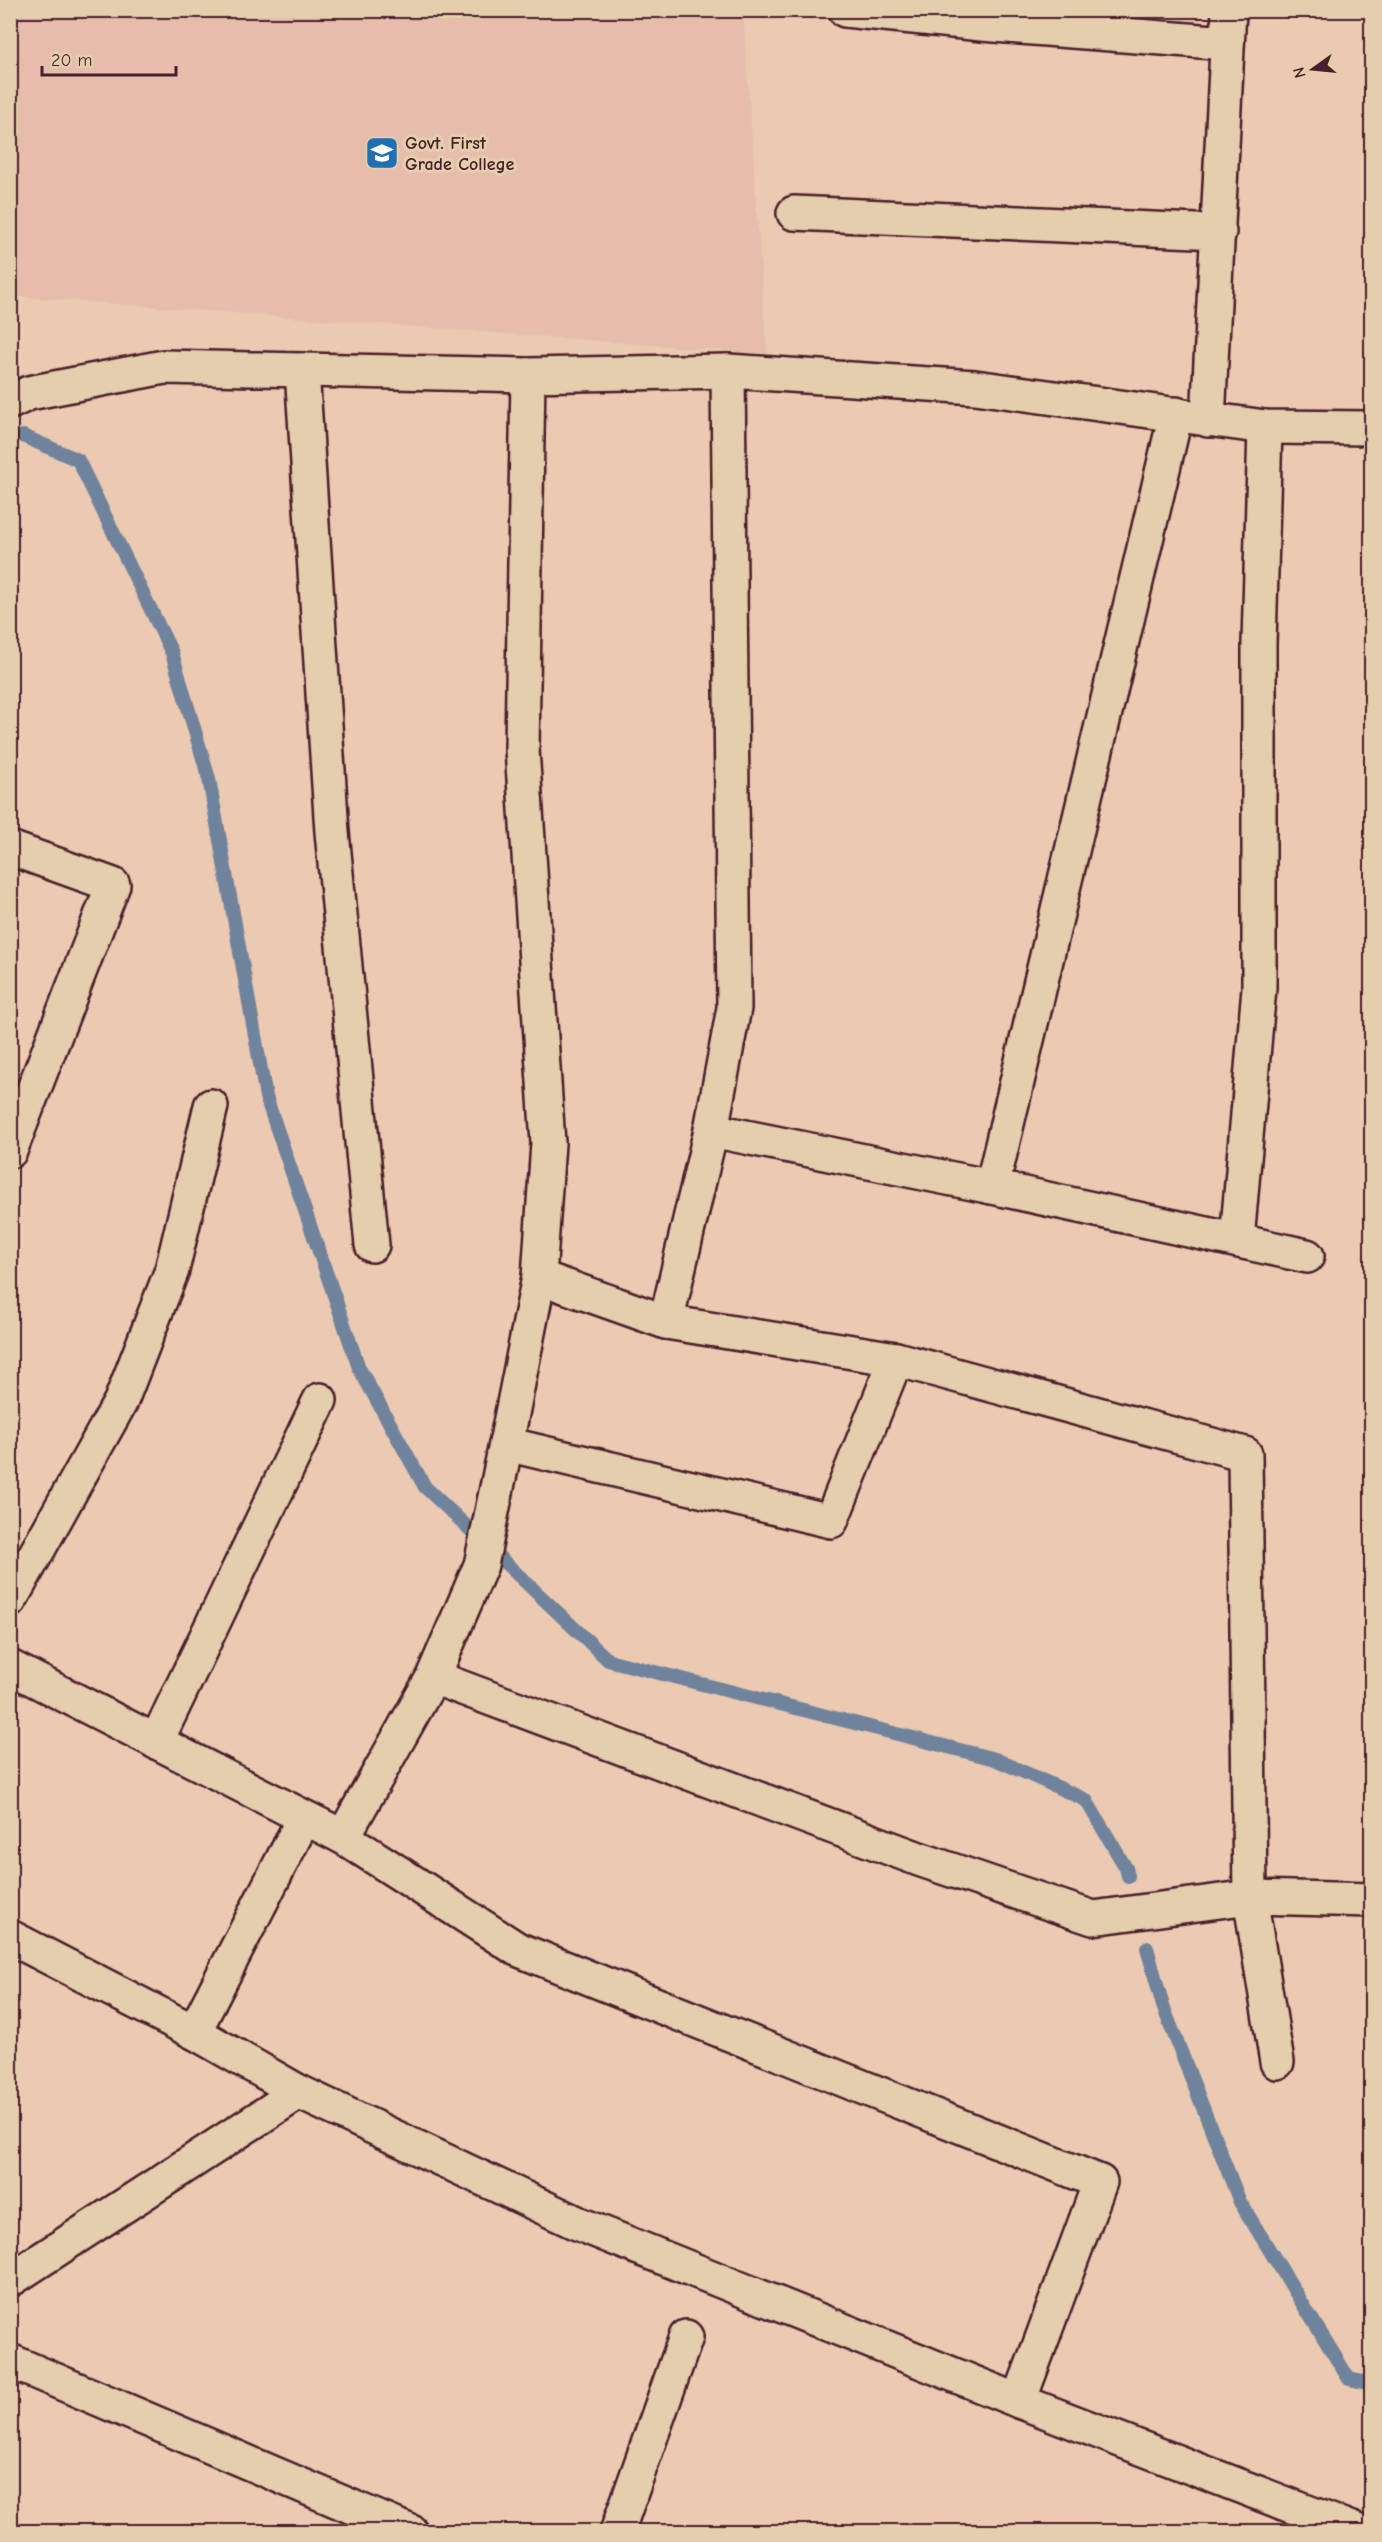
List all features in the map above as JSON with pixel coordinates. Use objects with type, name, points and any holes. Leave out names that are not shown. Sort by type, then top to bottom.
[{"type":"street","points":[[845,10],[982,24],[1227,43]]},
{"type":"street","points":[[1208,420],[1229,10]]},
{"type":"street","points":[[794,213],[1219,232]]},
{"type":"street","points":[[10,402],[29,393],[164,367],[528,375],[728,372],[975,387],[1265,427],[1371,428]]},
{"type":"street","points":[[302,370],[332,832],[372,1245]]},
{"type":"street","points":[[666,1322],[711,1130],[734,1008],[728,372]]},
{"type":"street","points":[[343,1837],[433,1677],[481,1565],[539,1278],[548,1143],[522,749],[528,375]]},
{"type":"street","points":[[992,1187],[1176,414]]},
{"type":"street","points":[[1237,1240],[1259,988],[1259,644],[1265,427]]},
{"type":"street","points":[[10,848],[113,885],[10,1150]]},
{"type":"street","points":[[10,1600],[121,1401],[172,1270],[211,1106]]},
{"type":"street","points":[[711,1130],[992,1187],[1307,1256]]},
{"type":"street","points":[[539,1278],[666,1322],[896,1359],[1245,1454],[1250,1898],[1277,2062]]},
{"type":"street","points":[[506,1444],[831,1521],[896,1359]]},
{"type":"street","points":[[156,1742],[320,1400]]},
{"type":"street","points":[[10,1667],[343,1837],[517,1949],[1100,2182],[1019,2401]]},
{"type":"street","points":[[433,1677],[918,1859],[1093,1918],[1250,1898],[1371,1900]]},
{"type":"street","points":[[194,2032],[304,1818]]},
{"type":"street","points":[[10,1936],[194,2032],[299,2092],[577,2223],[1019,2401],[1359,2532]]},
{"type":"street","points":[[10,2280],[299,2092]]},
{"type":"street","points":[[617,2532],[686,2337]]},
{"type":"street","points":[[10,2361],[411,2532]]},
{"type":"shaded area","name":"Govt. First Grade College","points":[[10,11],[743,11],[767,354],[11,296]]},
{"type":"waterway","points":[[23,436],[78,460],[172,653],[209,779],[266,1097],[359,1368],[425,1487],[608,1660],[995,1759],[1086,1800],[1126,1868],[1128,1876]]},
{"type":"waterway","points":[[1147,1948],[1163,2006],[1240,2202],[1349,2379],[1372,2384]]},
{"type":"place","name":"Govt. First Grade College","points":[[382,153]]}]
